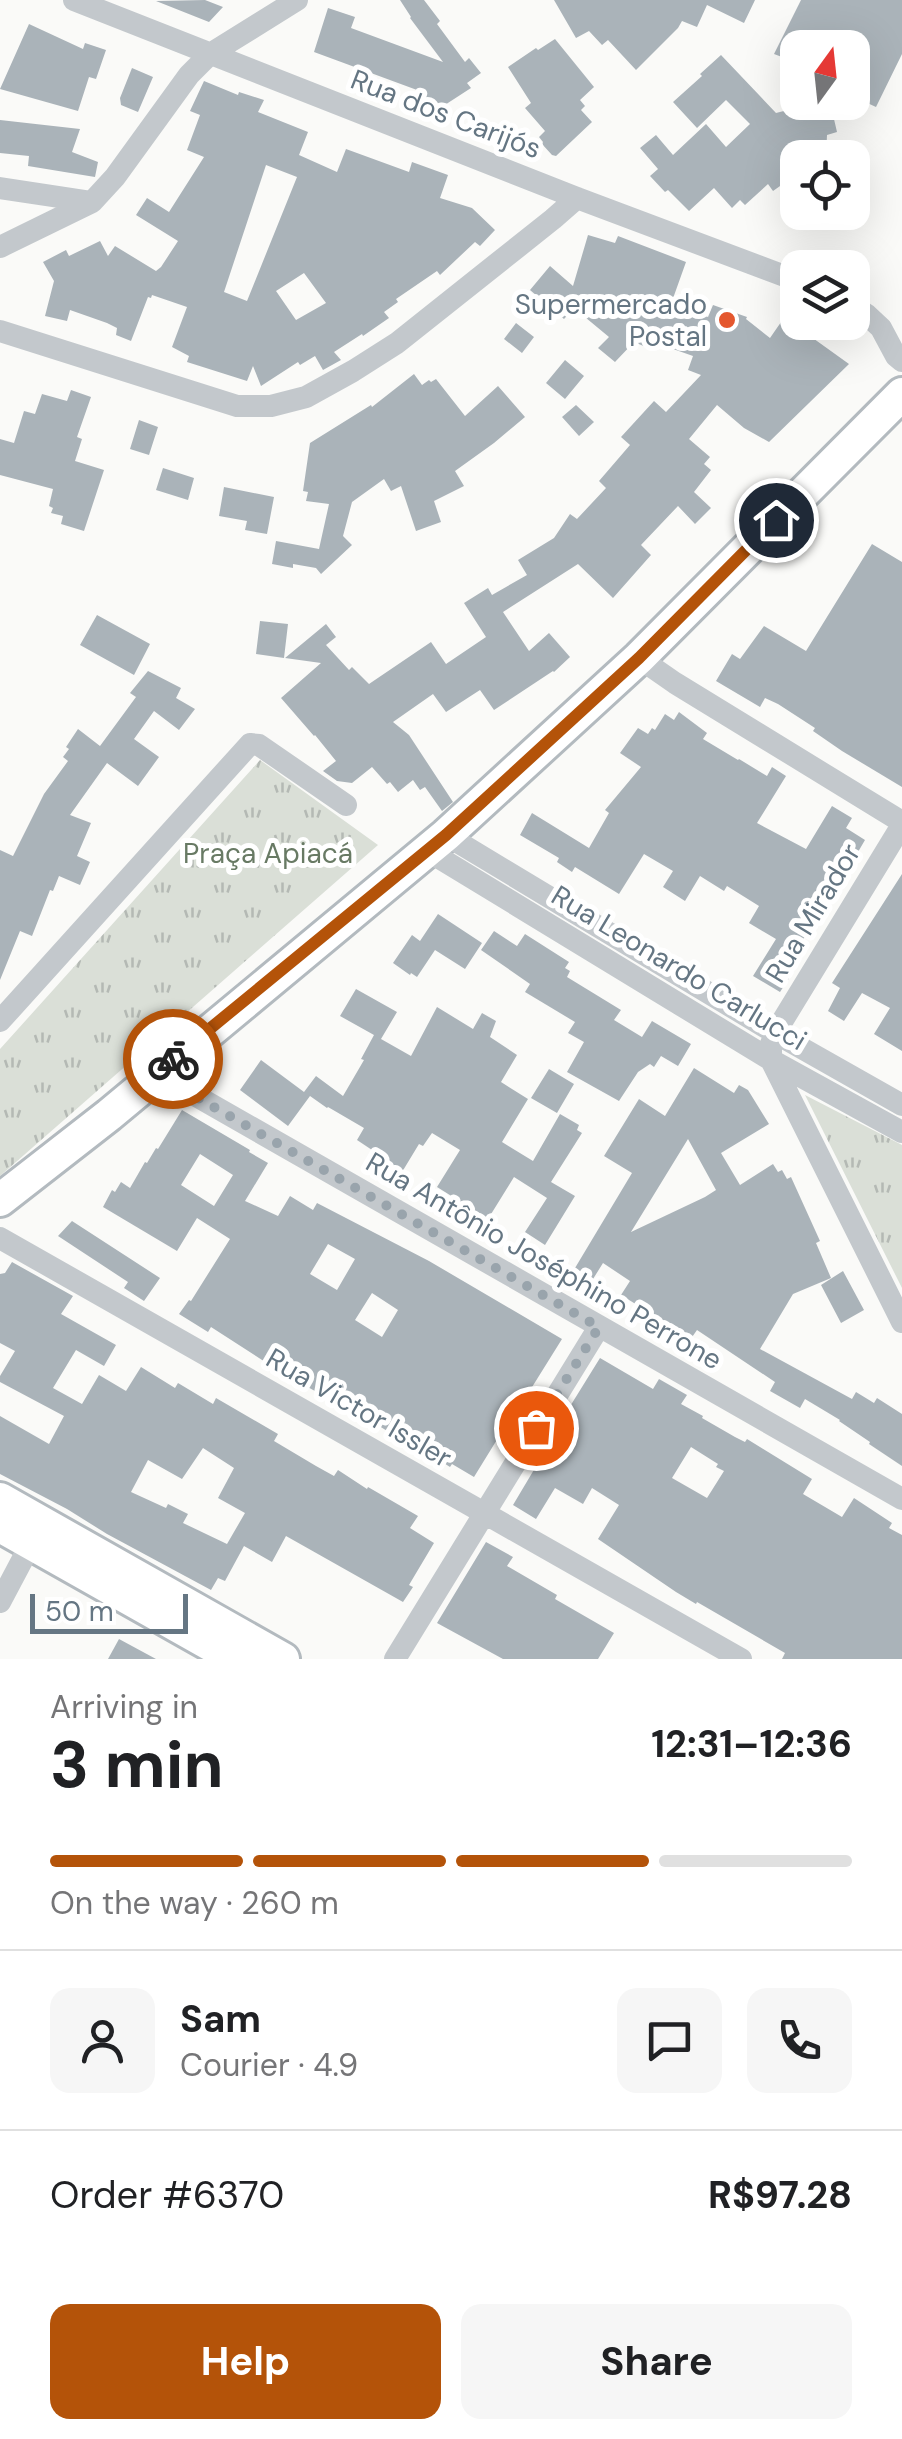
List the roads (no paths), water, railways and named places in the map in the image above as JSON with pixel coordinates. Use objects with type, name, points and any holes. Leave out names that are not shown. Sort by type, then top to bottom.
[{"type":"main road","points":[[0,1200],[109,1115],[437,843],[639,658],[902,394]]},
{"type":"main road","points":[[0,1499],[36,1532],[197,1623],[283,1659]]},
{"type":"main road","points":[[0,1526],[36,1532]]},
{"type":"main road","points":[[197,1623],[236,1659]]},
{"type":"street","name":"Rua dos Carijós","points":[[74,0],[780,274]]},
{"type":"street","points":[[0,247],[92,202],[210,54],[297,0]]},
{"type":"street","points":[[0,188],[92,202]]},
{"type":"street","points":[[0,331],[237,406],[271,406],[306,397],[397,342],[577,198]]},
{"type":"street","points":[[870,314],[902,327]]},
{"type":"street","points":[[870,319],[881,328],[902,361]]},
{"type":"street","points":[[639,658],[902,824]]},
{"type":"street","points":[[0,1021],[250,744],[259,745],[346,805]]},
{"type":"street","name":"Rua Mirador","points":[[775,1033],[902,824]]},
{"type":"street","name":"Rua Leonardo Carlucci","points":[[437,843],[902,1105]]},
{"type":"street","name":"Rua Leonardo Carlucci","points":[[437,843],[771,1060],[902,1132]]},
{"type":"street","points":[[775,1033],[771,1060],[902,1322]]},
{"type":"street","name":"Rua Antônio Joséphino Perrone","points":[[156,1074],[902,1499]]},
{"type":"street","name":"Rua Victor Issler","points":[[0,1238],[741,1659]]},
{"type":"street","points":[[395,1659],[599,1327]]},
{"type":"street","points":[[0,1602],[36,1532]]},
{"type":"place","name":"Supermercado Postal","points":[[727,320]]},
{"type":"park label","name":"Praça Apiacá","points":[[268,853]]}]
